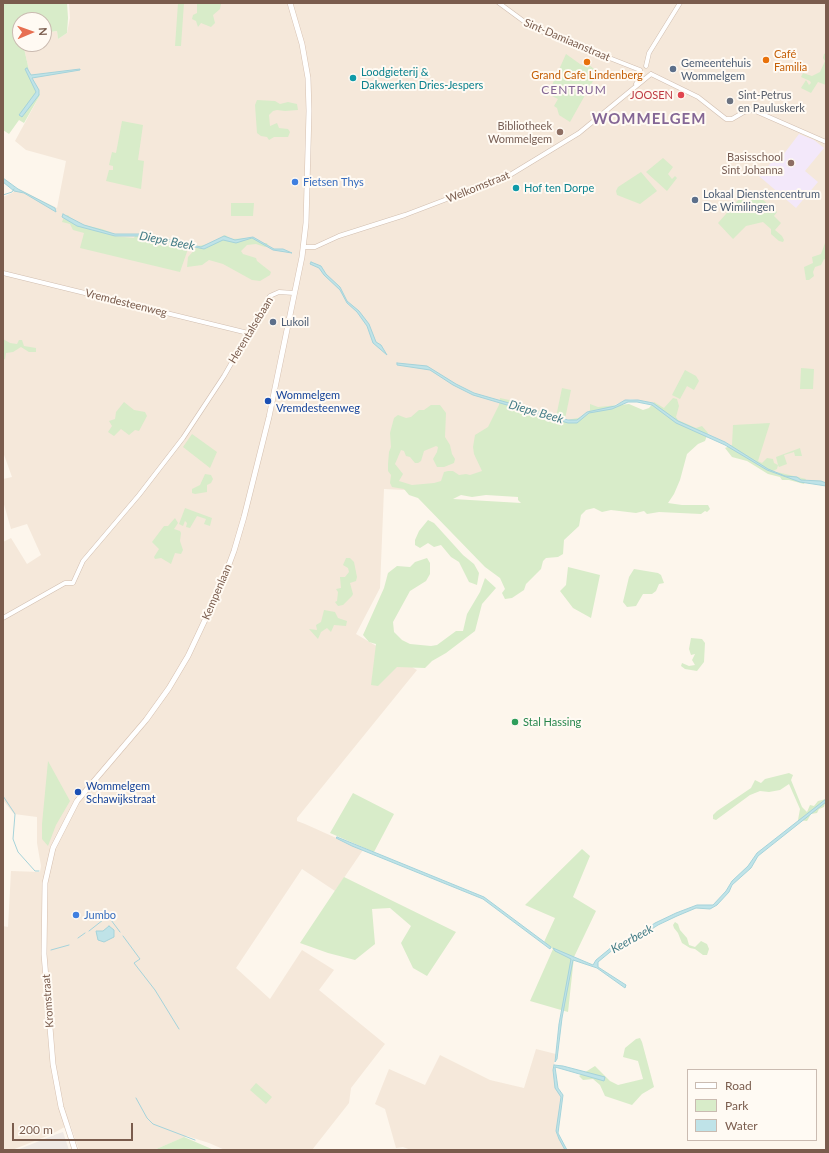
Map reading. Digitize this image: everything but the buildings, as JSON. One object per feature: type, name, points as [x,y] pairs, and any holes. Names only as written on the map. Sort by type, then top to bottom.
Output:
[{"type":"main road","points":[[290,3],[302,44],[309,94],[308,199],[304,248],[294,293]]},
{"type":"main road","name":"Kempenlaan","points":[[53,851],[77,801],[121,751],[169,688],[188,656],[221,586],[234,551],[244,517],[269,418],[294,293]]},
{"type":"main road","name":"Kromstraat","points":[[53,851],[44,894],[47,996],[56,1083],[65,1122],[75,1150]]},
{"type":"street","name":"Sint-Damiaanstraat","points":[[499,3],[533,28],[640,70]]},
{"type":"street","points":[[642,78],[640,70],[646,66],[649,53],[680,3]]},
{"type":"street","points":[[646,66],[650,68],[651,74],[692,94],[726,119],[732,119],[744,112],[756,111],[826,142]]},
{"type":"street","name":"Welkomstraat","points":[[304,248],[315,247],[339,236],[405,215],[510,175],[579,132],[634,87],[642,78],[650,77],[651,74]]},
{"type":"street","name":"Vremdesteenweg","points":[[3,273],[248,333]]},
{"type":"street","name":"Herentalsebaan","points":[[3,618],[65,583],[73,583],[83,561],[139,495],[183,438],[224,376],[270,296],[279,292],[294,293]]},
{"type":"shaded area","points":[[69,3],[826,3],[826,483],[801,480],[768,469],[725,442],[678,421],[653,403],[630,399],[573,421],[506,402],[486,494],[384,489],[380,588],[356,634],[417,670],[297,818],[297,821],[363,850],[335,891],[302,869],[236,968],[270,999],[302,950],[334,970],[319,990],[385,1044],[351,1088],[349,1103],[312,1150],[225,1150],[187,1136],[154,1150],[79,1150],[70,1124],[52,1134],[12,1150],[3,1150],[3,926],[8,927],[11,871],[40,872],[41,866],[37,843],[37,817],[14,814],[3,800],[3,542],[11,538],[27,564],[41,555],[27,524],[11,529],[3,501],[3,479],[12,477],[3,452],[3,197],[12,193],[17,188],[57,208],[66,161],[26,150],[15,141],[40,95],[31,79],[25,52],[52,52],[52,32],[57,31],[58,39],[67,33],[70,18]]},
{"type":"shaded area","name":"Basisschool Sint Johanna","points":[[799,134],[814,140],[824,148],[805,171],[818,182],[796,208],[759,176],[780,153],[783,155]]},
{"type":"shaded area","points":[[536,1049],[556,1054],[553,1070],[556,1086],[562,1096],[557,1134],[566,1150],[411,1150],[403,1147],[396,1148],[385,1109],[375,1104],[389,1069],[425,1085],[440,1055],[490,1080],[524,1088]]},
{"type":"shaded area","points":[[63,1132],[69,1150],[17,1150],[57,1134]]},
{"type":"green space","points":[[3,3],[67,3],[67,33],[58,39],[57,31],[52,32],[52,12],[12,12],[12,52],[25,52],[31,79],[40,95],[24,123],[19,120],[9,134],[3,130]]},
{"type":"green space","points":[[178,3],[184,3],[181,46],[175,46]]},
{"type":"green space","points":[[197,3],[221,4],[220,9],[213,15],[215,23],[211,27],[201,23],[198,27],[196,21],[192,19],[193,15],[197,13]]},
{"type":"green space","points":[[826,53],[826,85],[818,82],[811,93],[801,88],[806,80],[809,85],[811,83],[810,81],[801,77],[803,73],[812,76],[820,72],[825,61],[823,58],[824,54]]},
{"type":"green space","points":[[566,54],[580,64],[588,68],[589,65],[598,72],[570,122],[559,115],[557,108],[554,106],[558,99],[548,94]]},
{"type":"green space","points":[[257,100],[275,101],[280,104],[288,102],[297,104],[298,110],[277,110],[273,111],[269,115],[270,126],[277,123],[279,128],[288,129],[290,132],[288,137],[274,137],[269,140],[267,137],[261,136],[257,133],[255,105]]},
{"type":"green space","points":[[122,121],[143,125],[138,160],[144,161],[141,189],[106,181],[109,170],[113,170],[113,166],[109,165],[112,152],[116,153]]},
{"type":"green space","points":[[663,158],[673,167],[668,174],[672,179],[675,176],[677,178],[667,191],[646,172]]},
{"type":"green space","points":[[641,172],[657,191],[640,204],[617,195],[616,191],[618,187]]},
{"type":"green space","points":[[755,193],[777,212],[774,216],[781,223],[775,230],[782,236],[784,240],[783,242],[779,241],[771,234],[771,229],[763,222],[746,226],[733,239],[718,223],[740,198],[747,203]]},
{"type":"green space","points":[[231,203],[254,203],[253,216],[231,216]]},
{"type":"green space","points":[[68,215],[79,224],[102,229],[110,232],[113,236],[134,238],[135,236],[144,236],[189,246],[180,272],[80,248],[84,233],[73,230],[70,224],[62,222],[64,217]]},
{"type":"green space","points":[[225,235],[231,239],[253,238],[261,243],[267,243],[268,246],[265,247],[256,244],[247,245],[241,251],[243,254],[256,258],[257,261],[271,272],[270,275],[260,281],[252,280],[223,264],[209,260],[202,265],[187,267],[188,257],[198,246],[209,244]]},
{"type":"green space","points":[[825,243],[826,260],[824,259],[821,265],[815,267],[813,272],[814,276],[809,280],[806,280],[804,267],[813,263],[812,257],[821,254]]},
{"type":"green space","points":[[3,339],[10,343],[17,344],[19,340],[22,340],[24,346],[36,348],[36,352],[29,352],[21,347],[13,352],[6,353],[5,359],[3,360]]},
{"type":"green space","points":[[801,368],[814,369],[813,389],[800,389]]},
{"type":"green space","points":[[685,370],[696,376],[699,381],[694,390],[687,386],[680,399],[672,395]]},
{"type":"green space","points":[[562,388],[571,390],[565,419],[556,417]]},
{"type":"green space","points":[[500,398],[514,401],[524,410],[536,414],[539,410],[545,412],[550,418],[561,421],[583,417],[590,410],[590,404],[598,407],[629,404],[643,410],[649,408],[654,402],[664,408],[673,398],[677,399],[679,406],[676,417],[678,420],[696,428],[702,426],[708,433],[705,441],[698,444],[687,454],[680,480],[668,503],[682,505],[708,505],[710,509],[701,514],[659,512],[647,514],[644,511],[636,513],[611,510],[602,512],[594,508],[586,510],[581,515],[579,526],[564,540],[563,554],[558,557],[546,558],[543,561],[541,569],[526,584],[524,590],[512,598],[505,599],[502,593],[505,589],[500,578],[485,567],[418,498],[409,495],[404,489],[392,487],[390,483],[391,475],[388,471],[389,452],[391,447],[390,433],[394,418],[398,415],[406,418],[411,417],[419,410],[424,410],[431,405],[440,405],[446,413],[445,437],[450,445],[455,459],[454,463],[444,467],[437,467],[433,459],[437,452],[438,447],[436,446],[424,451],[421,461],[418,463],[415,463],[410,457],[406,456],[404,451],[401,450],[395,464],[403,474],[399,481],[412,485],[434,483],[441,481],[444,472],[448,471],[453,471],[459,475],[470,475],[482,471],[474,454],[473,447],[475,435],[488,427],[499,405]],"holes":[[[461,495],[472,497],[486,495],[518,497],[518,500],[521,503],[453,499]]]},
{"type":"green space","points":[[124,402],[134,410],[145,412],[147,416],[139,431],[135,430],[129,435],[121,429],[114,436],[108,432],[112,426],[109,421],[115,419],[116,412]]},
{"type":"green space","points":[[770,423],[758,461],[762,463],[767,458],[773,459],[774,463],[778,465],[777,469],[773,471],[806,479],[804,484],[789,480],[782,480],[780,477],[768,474],[747,461],[732,457],[725,448],[732,445],[733,425]]},
{"type":"green space","points":[[192,434],[217,452],[210,468],[183,447]]},
{"type":"green space","points":[[800,448],[802,456],[795,456],[794,452],[784,455],[787,464],[779,467],[776,457]]},
{"type":"green space","points":[[205,474],[211,475],[213,479],[211,483],[207,485],[207,492],[192,493],[192,489],[200,485]]},
{"type":"green space","points":[[185,508],[212,518],[210,526],[204,524],[206,519],[197,516],[190,528],[186,527],[187,523],[185,521],[183,526],[179,524]]},
{"type":"green space","points":[[175,518],[178,523],[174,529],[180,531],[181,533],[180,541],[183,550],[181,554],[175,553],[171,564],[161,558],[155,559],[154,557],[159,549],[152,542],[164,526],[168,526]]},
{"type":"green space","points":[[428,520],[434,523],[463,555],[474,564],[479,573],[477,585],[469,582],[459,562],[451,557],[441,545],[434,547],[428,543],[420,548],[415,545],[415,540],[419,531]]},
{"type":"green space","points":[[346,558],[350,558],[354,562],[357,577],[356,581],[350,583],[353,594],[352,596],[343,605],[338,606],[335,602],[337,601],[338,592],[336,589],[341,588],[340,577],[345,577],[349,572],[348,568],[343,565]]},
{"type":"green space","points":[[427,558],[430,563],[430,574],[426,581],[410,591],[393,622],[394,632],[402,640],[410,644],[431,646],[437,645],[456,631],[463,631],[467,614],[480,592],[485,578],[496,588],[482,604],[475,631],[446,653],[432,661],[425,668],[397,667],[378,686],[371,685],[376,644],[369,642],[363,635],[384,588],[388,573],[397,566],[410,567],[415,562]]},
{"type":"green space","points":[[568,567],[600,575],[591,618],[573,608],[560,591],[566,585]]},
{"type":"green space","points":[[634,569],[658,573],[661,575],[664,583],[659,584],[656,591],[652,594],[643,594],[636,606],[627,607],[623,602],[629,577]]},
{"type":"green space","points":[[324,610],[335,612],[338,618],[347,621],[346,626],[334,625],[331,632],[327,628],[321,632],[318,639],[309,629],[317,630],[316,625],[321,622]]},
{"type":"green space","points":[[691,638],[702,639],[705,643],[704,662],[697,671],[685,669],[681,666],[682,663],[689,666],[695,665],[692,660],[695,654],[691,655],[689,649]]},
{"type":"green space","points":[[48,761],[70,801],[56,825],[48,846],[42,839],[42,824]]},
{"type":"green space","points":[[789,773],[793,775],[791,780],[802,807],[807,812],[810,805],[814,806],[818,801],[826,799],[824,807],[819,809],[817,813],[811,814],[807,821],[798,820],[800,809],[789,784],[780,790],[769,792],[760,791],[750,795],[716,820],[713,819],[713,815],[717,811],[751,788],[755,780],[761,783],[765,779]]},
{"type":"green space","points":[[353,793],[394,814],[374,852],[330,833]]},
{"type":"green space","points":[[582,849],[590,856],[573,897],[596,911],[574,957],[568,1012],[530,1001],[553,949],[544,942],[555,918],[525,905]]},
{"type":"green space","points":[[344,877],[456,932],[427,976],[413,968],[401,943],[411,926],[390,908],[372,909],[375,944],[355,960],[328,953],[300,943]]},
{"type":"green space","points":[[675,922],[687,938],[689,945],[695,947],[701,941],[707,944],[709,949],[707,955],[703,955],[695,949],[682,943],[673,925]]},
{"type":"green space","points":[[640,1038],[654,1087],[642,1094],[632,1105],[605,1096],[600,1085],[593,1079],[583,1080],[579,1076],[595,1066],[610,1081],[618,1085],[643,1079],[638,1061],[623,1057],[625,1048],[636,1039]]},
{"type":"green space","points":[[256,1083],[272,1097],[266,1104],[250,1090]]},
{"type":"green space","points":[[184,1137],[214,1150],[154,1150]]},
{"type":"water","points":[[27,68],[31,75],[80,70],[32,78],[39,90],[39,95],[22,117],[19,115],[36,92],[25,69]]},
{"type":"water","points":[[3,178],[18,189],[55,208],[56,212],[24,193],[14,191],[3,182]]},
{"type":"water","points":[[63,214],[84,225],[115,234],[145,234],[201,247],[224,236],[235,240],[253,237],[274,249],[283,249],[292,253],[273,250],[252,238],[236,243],[223,240],[204,249],[144,236],[115,236],[77,226],[62,217]]},
{"type":"water","points":[[311,262],[321,266],[326,274],[340,287],[347,301],[359,311],[369,324],[376,342],[381,345],[387,355],[373,343],[367,326],[357,312],[347,303],[340,290],[324,275],[319,268],[310,264]]},
{"type":"water","name":"Diepe Beek","points":[[397,363],[427,366],[474,393],[568,420],[577,420],[587,412],[615,406],[625,400],[638,400],[653,403],[678,421],[725,442],[768,469],[785,476],[797,477],[801,480],[821,481],[826,483],[826,486],[800,482],[767,470],[725,445],[676,423],[652,405],[628,402],[612,409],[589,413],[577,423],[568,423],[473,395],[453,385],[430,370],[397,365]]},
{"type":"water","name":"Keerbeek","points":[[826,799],[826,802],[758,856],[751,868],[732,885],[729,892],[717,905],[710,909],[696,908],[658,925],[633,941],[615,948],[598,962],[598,967],[626,985],[625,988],[597,968],[573,960],[562,1018],[557,1059],[555,1062],[559,1024],[571,959],[555,951],[553,948],[593,965],[596,960],[613,946],[630,940],[655,923],[697,905],[713,905],[726,891],[732,881],[748,866],[757,853]]},
{"type":"water","points":[[337,837],[484,897],[551,947],[550,949],[483,899],[352,846],[336,838]]},
{"type":"water","points":[[109,926],[114,930],[114,937],[104,942],[98,940],[96,931],[103,931]]},
{"type":"water","points":[[554,1065],[605,1077],[604,1081],[555,1067],[558,1088],[563,1095],[558,1133],[567,1150],[565,1150],[556,1131],[561,1097],[555,1088],[553,1070]]},
{"type":"waterway","points":[[3,195],[12,192],[14,189]]},
{"type":"waterway","points":[[3,796],[15,814],[13,839],[18,852],[35,871],[39,871]]},
{"type":"waterway","points":[[89,931],[108,916],[120,932]]},
{"type":"waterway","points":[[78,938],[85,933]]},
{"type":"waterway","points":[[123,936],[140,959],[134,963],[155,990],[179,1029]]},
{"type":"waterway","points":[[51,950],[69,945]]},
{"type":"waterway","points":[[136,1098],[147,1118],[153,1124],[195,1140]]},
{"type":"place","name":"Café Familia","points":[[766,60]]},
{"type":"place","name":"Grand Cafe Lindenberg","points":[[587,62]]},
{"type":"place","name":"Gemeentehuis Wommelgem","points":[[673,69]]},
{"type":"place","name":"Loodgieterij & Dakwerken Dries-Jespers","points":[[353,78]]},
{"type":"place","name":"JOOSEN","points":[[681,95]]},
{"type":"place","name":"Sint-Petrus en Pauluskerk","points":[[730,101]]},
{"type":"place","name":"Bibliotheek Wommelgem","points":[[560,132]]},
{"type":"place","name":"Basisschool Sint Johanna","points":[[791,163]]},
{"type":"place","name":"Fietsen Thys","points":[[295,182]]},
{"type":"place","name":"Hof ten Dorpe","points":[[516,188]]},
{"type":"place","name":"Lokaal Dienstencentrum De Wimilingen","points":[[695,200]]},
{"type":"place","name":"Lukoil","points":[[273,322]]},
{"type":"place","name":"Wommelgem Vremdesteenweg","points":[[268,401]]},
{"type":"place","name":"Stal Hassing","points":[[515,722]]},
{"type":"place","name":"Wommelgem Schawijkstraat","points":[[78,792]]},
{"type":"place","name":"Jumbo","points":[[76,915]]},
{"type":"district","name":"CENTRUM","points":[[574,90]]},
{"type":"district","name":"WOMMELGEM","points":[[649,119]]}]
